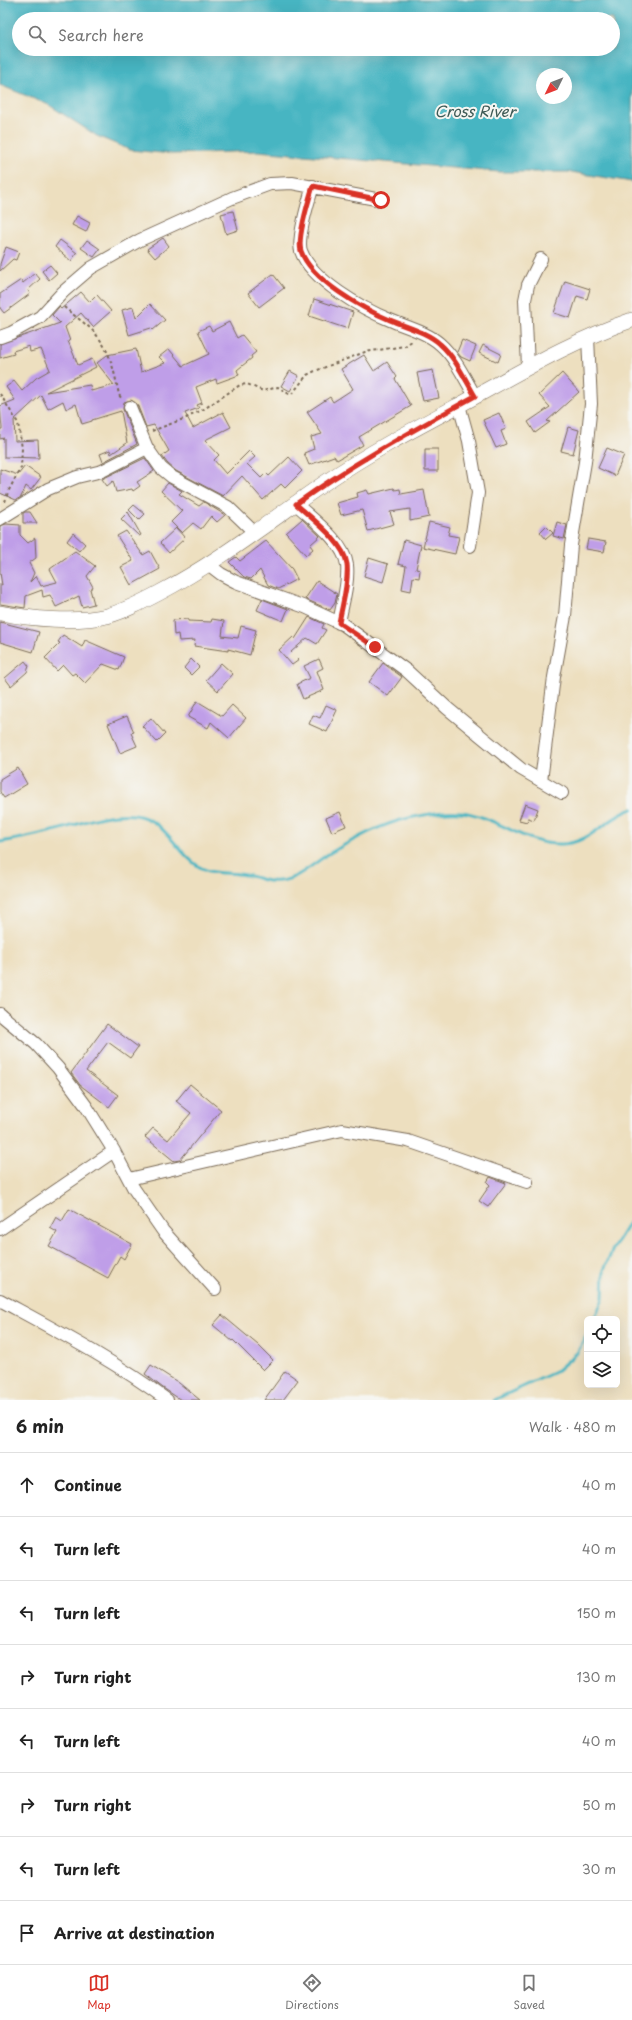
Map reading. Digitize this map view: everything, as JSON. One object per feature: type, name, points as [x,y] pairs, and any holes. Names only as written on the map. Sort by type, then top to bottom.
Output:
[{"type":"street","points":[[0,337],[31,323],[40,317],[76,279],[91,268],[140,240],[232,198],[270,184],[292,183],[313,186],[381,200]]},
{"type":"street","points":[[313,186],[303,227],[301,250],[306,260],[316,273],[337,292],[376,314],[418,332],[439,343],[448,352],[475,396]]},
{"type":"street","points":[[528,366],[526,300],[528,285],[542,259]]},
{"type":"street","points":[[0,613],[62,619],[89,618],[107,616],[136,605],[208,564],[327,482],[372,454],[528,366],[588,337],[632,320]]},
{"type":"street","points":[[541,781],[554,677],[565,616],[571,544],[588,433],[591,404],[588,337]]},
{"type":"street","points":[[459,405],[470,447],[478,493],[470,546]]},
{"type":"street","points":[[130,407],[147,448],[165,473],[228,507],[254,532]]},
{"type":"street","points":[[1,518],[48,489],[77,478],[102,471],[147,448]]},
{"type":"street","points":[[296,504],[337,542],[343,552],[347,564],[346,582],[339,623]]},
{"type":"street","points":[[208,564],[221,574],[236,582],[305,607],[339,623],[408,671],[521,769],[562,793]]},
{"type":"street","points":[[0,1014],[36,1044],[58,1068],[86,1106],[114,1151],[129,1179],[163,1231],[215,1289]]},
{"type":"street","points":[[129,1179],[342,1130],[408,1141],[527,1182]]},
{"type":"street","points":[[0,1228],[114,1151]]},
{"type":"street","points":[[0,1300],[85,1346],[148,1386],[167,1400]]},
{"type":"path","points":[[56,299],[90,328],[100,339],[113,365],[119,395],[130,407]]},
{"type":"path","points":[[141,435],[186,418],[204,409],[240,385],[247,384],[263,391],[278,387],[289,394],[292,394],[307,375],[315,371],[365,352],[405,346],[410,343],[418,332]]},
{"type":"path","points":[[0,394],[18,424],[22,448],[21,467],[8,492],[1,518]]},
{"type":"water","name":"Cross River","points":[[0,0],[632,0],[632,182],[571,172],[499,172],[258,151],[173,154],[130,150],[97,136],[49,105],[0,85]]},
{"type":"building","points":[[233,211],[238,230],[226,234],[221,214]]},
{"type":"building","points":[[77,216],[90,223],[86,232],[72,225]]},
{"type":"building","points":[[163,238],[169,246],[155,258],[147,249]]},
{"type":"building","points":[[60,240],[77,253],[71,261],[55,247]]},
{"type":"building","points":[[87,240],[100,249],[94,257],[81,248]]},
{"type":"building","points":[[6,247],[19,252],[16,260],[13,259],[0,271],[0,264]]},
{"type":"building","points":[[50,265],[57,273],[49,280],[42,271]]},
{"type":"building","points":[[35,273],[40,279],[28,290],[30,294],[4,313],[0,308],[0,294],[21,280],[23,283]]},
{"type":"building","points":[[273,274],[284,288],[259,307],[248,293]]},
{"type":"building","points":[[565,281],[590,289],[587,299],[577,296],[570,318],[554,313]]},
{"type":"building","points":[[81,292],[90,302],[97,295],[111,311],[93,327],[81,313],[65,327],[70,341],[68,341],[78,365],[92,359],[96,367],[46,392],[90,385],[91,391],[114,385],[97,363],[107,355],[136,349],[141,372],[165,363],[159,357],[169,349],[183,366],[209,354],[198,331],[209,326],[212,331],[229,322],[237,338],[242,335],[256,352],[251,356],[252,358],[237,370],[239,375],[217,383],[216,379],[196,387],[202,403],[197,405],[199,408],[185,413],[193,428],[223,412],[231,427],[205,440],[219,455],[214,460],[226,474],[249,451],[255,457],[247,464],[261,478],[266,473],[269,476],[289,457],[302,471],[285,488],[281,484],[263,500],[242,476],[223,496],[176,471],[167,463],[162,456],[169,451],[154,425],[146,427],[137,404],[131,400],[124,402],[123,409],[137,444],[103,462],[100,454],[110,450],[111,454],[127,443],[121,411],[82,424],[76,404],[66,409],[63,401],[48,409],[41,395],[14,420],[15,441],[38,440],[39,458],[4,457],[4,438],[0,439],[0,429],[2,429],[0,406],[15,400],[6,387],[14,381],[22,391],[36,378],[50,370],[41,349],[30,352],[29,346],[13,351],[14,354],[0,358],[0,344],[60,323],[52,315],[59,307],[61,309]]},
{"type":"building","points":[[314,299],[353,312],[348,329],[309,316]]},
{"type":"building","points":[[150,304],[165,320],[153,330],[151,328],[129,335],[122,310],[133,307],[136,318]]},
{"type":"building","points":[[462,340],[476,346],[470,361],[461,357],[457,352]]},
{"type":"building","points":[[483,345],[501,354],[498,362],[479,353]]},
{"type":"building","points":[[364,355],[374,371],[387,362],[397,377],[395,379],[411,406],[359,437],[363,445],[337,460],[334,456],[309,465],[304,453],[314,449],[311,437],[322,434],[307,412],[330,397],[333,402],[353,389],[341,369]]},
{"type":"building","points":[[433,370],[439,398],[423,401],[417,373]]},
{"type":"building","points":[[290,371],[299,376],[290,391],[281,386]]},
{"type":"building","points":[[562,373],[579,392],[547,421],[550,422],[535,433],[528,422],[550,407],[539,395]]},
{"type":"building","points":[[499,413],[506,429],[501,431],[506,444],[496,448],[483,420]]},
{"type":"building","points":[[568,427],[579,430],[573,454],[561,451]]},
{"type":"building","points":[[607,448],[624,455],[615,476],[598,468]]},
{"type":"building","points":[[425,449],[438,449],[438,471],[425,471]]},
{"type":"building","points":[[145,458],[154,471],[137,482],[140,486],[133,491],[132,489],[116,492],[113,481],[107,486],[102,479]]},
{"type":"building","points":[[25,466],[41,477],[31,490],[26,486],[21,497],[16,500],[0,493],[0,469],[18,475]]},
{"type":"building","points":[[168,483],[182,491],[179,494],[199,506],[204,502],[225,515],[217,522],[211,516],[201,529],[193,523],[182,533],[171,522],[182,511],[161,491]]},
{"type":"building","points":[[394,488],[395,490],[400,489],[401,494],[424,490],[429,517],[410,521],[410,509],[390,512],[394,524],[368,531],[362,510],[341,515],[337,503],[358,497],[357,493],[367,490],[369,494]]},
{"type":"building","points":[[134,505],[145,514],[139,520],[129,510]]},
{"type":"building","points":[[30,512],[37,523],[23,523],[23,513]]},
{"type":"building","points":[[128,512],[141,535],[139,536],[121,519]]},
{"type":"building","points":[[302,519],[320,536],[310,545],[313,549],[306,555],[286,533]]},
{"type":"building","points":[[429,522],[450,527],[448,535],[459,537],[455,554],[423,547]]},
{"type":"building","points":[[557,522],[567,525],[564,539],[553,536]]},
{"type":"building","points":[[6,524],[20,525],[20,535],[28,543],[35,538],[36,558],[29,563],[34,573],[30,582],[36,576],[41,586],[57,582],[50,569],[75,551],[95,566],[87,576],[93,587],[90,589],[94,604],[82,607],[79,596],[56,607],[50,595],[43,597],[42,590],[26,596],[25,608],[0,604],[0,584],[2,585],[0,573],[0,526]]},
{"type":"building","points":[[546,526],[553,533],[546,539],[540,532]]},
{"type":"building","points":[[176,528],[185,538],[169,553],[160,543]]},
{"type":"building","points":[[126,531],[143,555],[150,551],[160,569],[131,585],[121,567],[133,561],[117,536]]},
{"type":"building","points":[[73,533],[85,544],[79,551],[67,541]]},
{"type":"building","points":[[588,539],[606,542],[604,552],[586,549]]},
{"type":"building","points":[[404,540],[421,545],[416,569],[420,570],[419,578],[413,577],[411,591],[402,589],[406,566],[398,564]]},
{"type":"building","points":[[266,541],[292,569],[297,579],[278,589],[268,585],[260,570],[251,579],[244,577],[229,562],[236,557],[240,561]]},
{"type":"building","points":[[369,558],[388,564],[383,582],[364,576]]},
{"type":"building","points":[[317,581],[337,594],[335,603],[330,610],[305,599]]},
{"type":"building","points":[[262,599],[288,609],[283,621],[257,610]]},
{"type":"building","points":[[309,617],[324,624],[322,628],[326,630],[317,644],[307,638],[291,652],[299,660],[292,665],[279,650],[293,637],[295,639]]},
{"type":"building","points":[[188,619],[188,621],[211,622],[212,619],[224,621],[222,636],[238,638],[241,626],[256,630],[250,655],[228,649],[228,651],[194,646],[195,640],[179,641],[178,634],[174,635],[173,620]]},
{"type":"building","points":[[0,622],[39,632],[33,652],[0,642]]},
{"type":"building","points":[[63,635],[82,647],[85,640],[124,657],[119,670],[103,664],[85,683],[75,673],[72,675],[63,665],[57,671],[45,658],[60,643],[58,642]]},
{"type":"building","points":[[191,659],[199,667],[191,675],[184,668]]},
{"type":"building","points":[[319,659],[323,668],[317,671],[324,690],[303,699],[297,684],[310,678],[304,666]]},
{"type":"building","points":[[25,661],[29,666],[27,672],[11,686],[5,678]]},
{"type":"building","points":[[221,663],[233,674],[218,691],[206,680]]},
{"type":"building","points":[[383,663],[402,677],[388,696],[369,682]]},
{"type":"building","points":[[197,701],[222,716],[232,705],[246,718],[229,738],[211,722],[208,728],[188,717]]},
{"type":"building","points":[[326,705],[337,710],[327,732],[309,724],[313,715],[320,718]]},
{"type":"building","points":[[127,716],[134,732],[131,733],[137,746],[120,753],[108,724]]},
{"type":"building","points":[[151,718],[165,734],[157,742],[142,726]]},
{"type":"building","points":[[18,768],[27,784],[4,798],[0,792],[0,779]]},
{"type":"building","points":[[525,804],[538,809],[534,820],[528,818],[527,822],[519,820]]},
{"type":"building","points":[[340,812],[346,826],[332,832],[326,818]]},
{"type":"building","points":[[107,1024],[138,1047],[130,1058],[108,1042],[86,1071],[118,1095],[109,1107],[80,1085],[71,1073]]},
{"type":"building","points":[[190,1084],[221,1110],[180,1160],[174,1161],[145,1137],[153,1128],[168,1140],[191,1113],[176,1101]]},
{"type":"building","points":[[490,1177],[506,1183],[488,1207],[479,1201],[490,1185],[487,1182]]},
{"type":"building","points":[[69,1209],[132,1244],[124,1259],[120,1256],[108,1278],[49,1246],[57,1232],[50,1228],[56,1217],[62,1221]]},
{"type":"building","points":[[222,1315],[258,1345],[273,1360],[263,1370],[233,1340],[232,1341],[213,1325]]},
{"type":"building","points":[[151,1365],[179,1383],[200,1400],[181,1400],[163,1388],[145,1374]]},
{"type":"building","points":[[285,1371],[298,1380],[283,1400],[264,1400]]},
{"type":"waterway","points":[[0,842],[46,833],[107,816],[126,814],[135,815],[146,818],[155,823],[170,837],[190,860],[203,869],[215,872],[239,874],[269,881],[278,881],[287,880],[302,873],[330,853],[368,832],[388,824],[428,814],[441,812],[461,812],[487,819],[523,836],[549,843],[562,844],[572,843],[590,835],[614,818],[632,809]]},
{"type":"waterway","points":[[595,1316],[603,1299],[604,1270],[613,1249],[632,1218]]},
{"type":"waterway","points":[[494,1400],[555,1372],[577,1353],[584,1340]]},
{"type":"route","points":[[375,647],[339,623],[346,582],[347,564],[343,552],[337,542],[296,504],[327,482],[372,454],[475,396],[448,352],[439,343],[428,336],[376,314],[337,292],[316,273],[306,260],[301,250],[303,227],[313,186],[381,200]]}]
